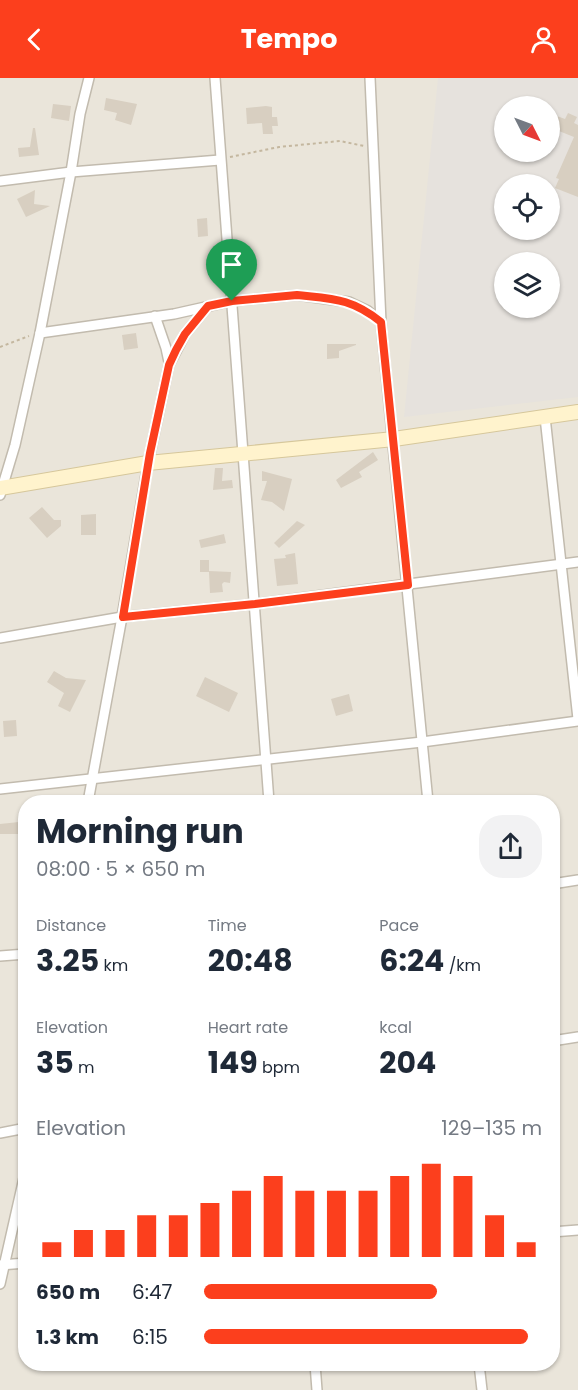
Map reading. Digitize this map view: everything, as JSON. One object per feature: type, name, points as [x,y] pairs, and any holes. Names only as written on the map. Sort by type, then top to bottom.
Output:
[{"type":"street","points":[[89,78],[80,114],[40,333],[15,445],[1,491],[148,463],[394,440],[578,412]]},
{"type":"street","points":[[215,78],[268,795]]},
{"type":"street","points":[[370,78],[381,322],[427,795]]},
{"type":"street","points":[[0,181],[71,172],[220,160]]},
{"type":"street","points":[[40,333],[155,316],[232,301],[297,295],[340,300],[361,308],[381,322]]},
{"type":"street","points":[[89,795],[123,617],[148,463],[169,365],[185,334],[208,306]]},
{"type":"street","points":[[155,316],[169,365]]},
{"type":"street","points":[[0,789],[422,742],[578,720],[545,417]]},
{"type":"street","points":[[0,638],[123,617],[255,604],[578,562]]},
{"type":"street","points":[[560,883],[578,880]]},
{"type":"street","points":[[0,956],[18,955]]},
{"type":"street","points":[[560,1040],[578,1037]]},
{"type":"street","points":[[0,1133],[18,1130]]},
{"type":"street","points":[[0,1284],[2,1265],[18,1201]]},
{"type":"street","points":[[560,1231],[578,1230]]},
{"type":"street","points":[[2,1265],[18,1264]]},
{"type":"street","points":[[316,1371],[317,1390]]},
{"type":"street","points":[[480,1371],[482,1390]]},
{"type":"path","points":[[220,160],[279,147],[340,141],[372,148]]},
{"type":"path","points":[[0,347],[40,333]]},
{"type":"shaded area","points":[[0,78],[578,78],[578,1390],[0,1390]]},
{"type":"shaded area","points":[[438,78],[578,78],[578,397],[404,417]]},
{"type":"building","points":[[106,98],[137,104],[131,125],[115,120],[117,113],[104,110]]},
{"type":"building","points":[[53,104],[71,106],[69,121],[51,118]]},
{"type":"building","points":[[272,107],[272,117],[277,117],[278,126],[272,126],[273,134],[263,134],[262,123],[247,124],[246,108]]},
{"type":"building","points":[[568,113],[577,117],[574,123],[578,125],[578,197],[560,190],[560,174],[558,174],[574,137],[560,131],[560,117],[565,119]]},
{"type":"building","points":[[33,128],[35,128],[39,155],[19,157],[18,148],[30,147]]},
{"type":"building","points":[[35,190],[34,204],[50,206],[26,217],[17,199]]},
{"type":"building","points":[[207,218],[208,236],[198,237],[197,219]]},
{"type":"building","points":[[136,333],[138,348],[124,350],[122,335]]},
{"type":"building","points":[[327,344],[356,345],[339,351],[339,358],[327,359]]},
{"type":"building","points":[[373,452],[378,460],[359,472],[362,477],[341,488],[336,480]]},
{"type":"building","points":[[215,468],[223,468],[222,481],[232,480],[233,488],[213,490]]},
{"type":"building","points":[[262,471],[292,479],[284,511],[272,502],[261,500],[267,481],[262,481]]},
{"type":"building","points":[[42,507],[54,520],[61,520],[61,526],[47,538],[29,518]]},
{"type":"building","points":[[96,514],[96,535],[81,535],[81,515]]},
{"type":"building","points":[[297,521],[305,525],[279,548],[274,543]]},
{"type":"building","points":[[224,534],[226,543],[201,548],[199,540]]},
{"type":"building","points":[[295,553],[298,584],[277,586],[274,559],[286,558],[285,555]]},
{"type":"building","points":[[200,560],[209,560],[209,571],[231,572],[230,583],[222,584],[223,592],[210,593],[209,572],[200,572]]},
{"type":"building","points":[[54,671],[66,678],[86,680],[70,712],[58,706],[64,693],[47,682]]},
{"type":"building","points":[[205,677],[238,693],[229,712],[196,696]]},
{"type":"building","points":[[349,694],[353,711],[336,716],[331,699]]},
{"type":"building","points":[[16,720],[17,736],[4,737],[3,721]]},
{"type":"building","points":[[18,822],[18,834],[0,834],[0,824]]},
{"type":"route","points":[[297,295],[340,300],[368,311],[381,322],[408,585],[255,604],[123,617],[148,463],[169,365],[185,334],[208,306],[232,301],[297,295]]}]
